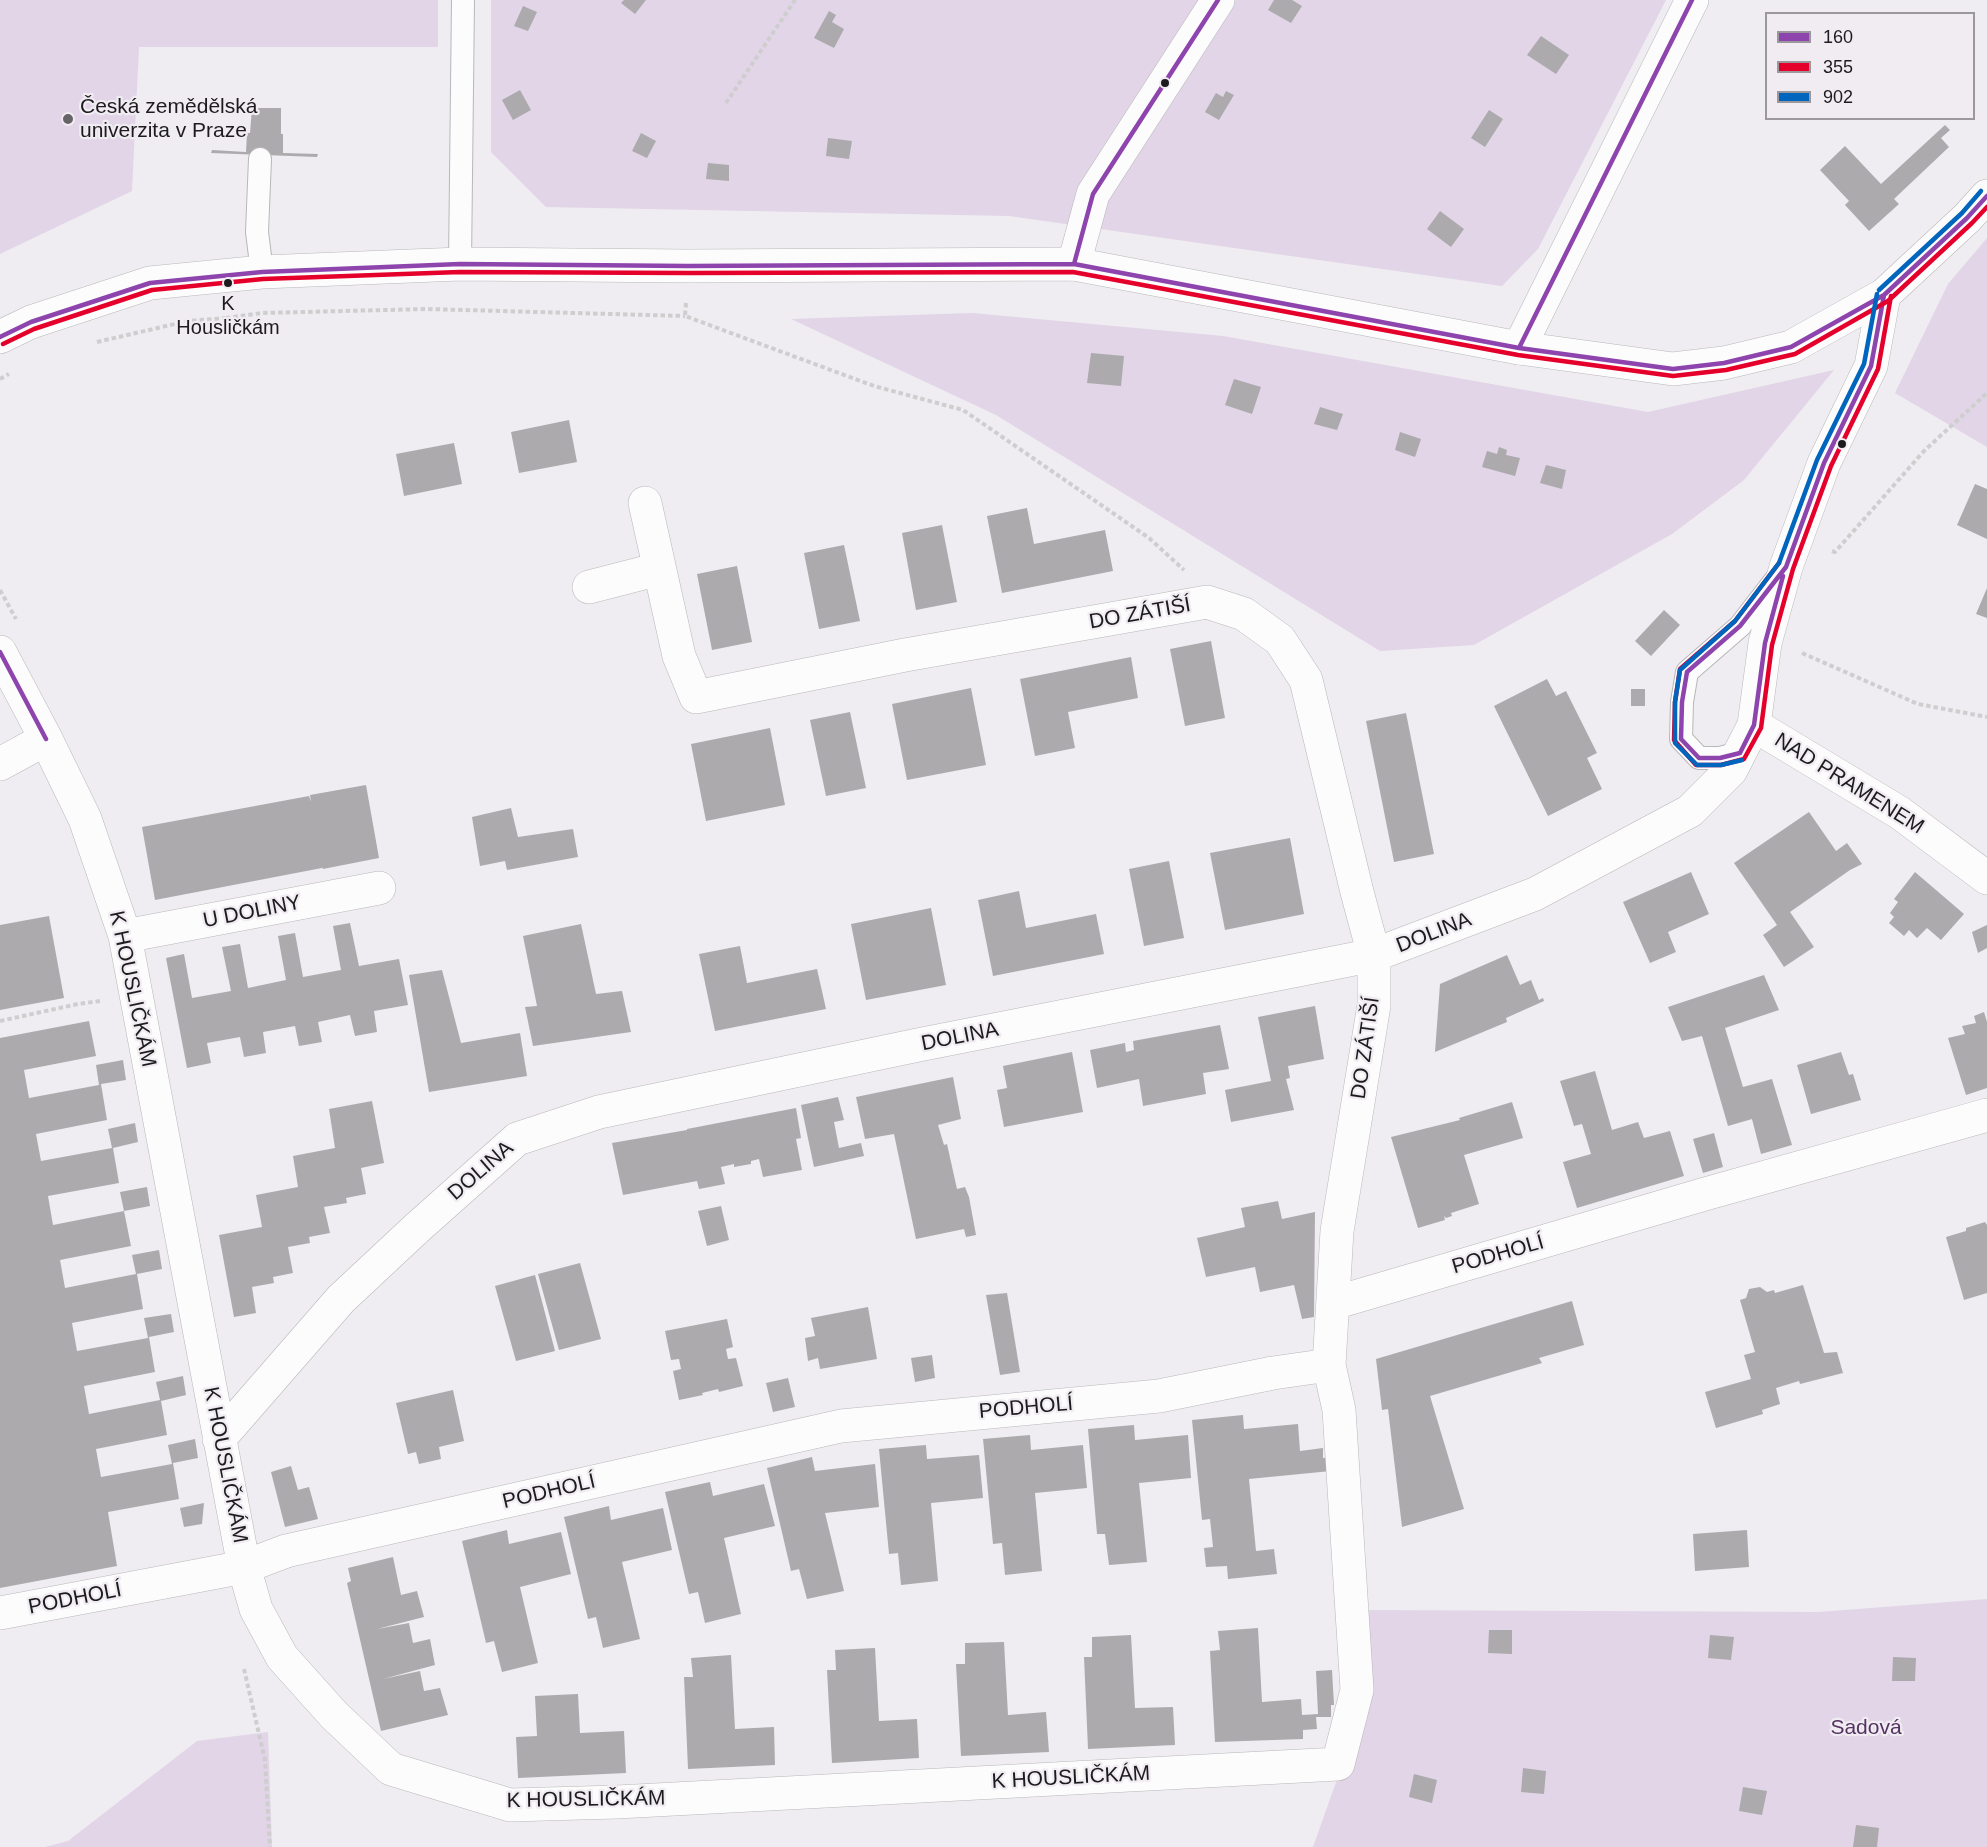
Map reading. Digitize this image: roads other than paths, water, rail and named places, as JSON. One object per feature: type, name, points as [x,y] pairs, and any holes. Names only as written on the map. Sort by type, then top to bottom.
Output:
[{"type":"street","points":[[1074,264],[1093,194],[1218,0]]},
{"type":"street","points":[[1519,348],[1692,0]]},
{"type":"street","points":[[0,337],[31,322],[150,283],[262,272],[460,264],[688,266],[1074,264],[1519,348],[1673,369],[1724,363],[1791,347],[1884,295],[1967,218],[1987,196]]},
{"type":"street","name":"NAD PRAMENEM","points":[[1884,295],[1871,366],[1824,463],[1786,567],[1767,638],[1747,739],[1900,813],[1987,878]]},
{"type":"street","name":"DO ZÁTIŠÍ","points":[[645,503],[679,656],[696,697],[905,655],[1207,602],[1244,614],[1280,640],[1306,680],[1374,955],[1374,1005],[1337,1231],[1334,1303]]},
{"type":"street","points":[[589,587],[660,569]]},
{"type":"street","name":"K HOUSLIČKÁM","points":[[0,652],[84,819],[125,936],[219,1439],[244,1567],[256,1609],[282,1657],[334,1715],[391,1769],[510,1805],[617,1802],[1338,1764],[1357,1690],[1339,1410],[1329,1365]]},
{"type":"street","name":"DOLINA","points":[[219,1439],[341,1299],[518,1139],[599,1112],[929,1043],[1374,955],[1535,894],[1690,812],[1731,770],[1747,739]]},
{"type":"street","points":[[0,764],[46,740]]},
{"type":"street","name":"U DOLINY","points":[[125,936],[380,888]]},
{"type":"street","name":"PODHOLÍ","points":[[1334,1303],[1706,1194],[1987,1115]]},
{"type":"street","points":[[1329,1365],[1334,1303]]},
{"type":"street","name":"PODHOLÍ","points":[[0,1613],[244,1567],[286,1551],[841,1426],[1159,1396],[1273,1373],[1329,1365]]},
{"type":"lane","points":[[460,264],[463,0]]},
{"type":"lane","points":[[260,159],[257,232],[262,272]]},
{"type":"lane","points":[[1747,739],[1720,758],[1699,758],[1681,739],[1682,702],[1687,672],[1740,626],[1786,567]]},
{"type":"place","name":"Česká zemědělská univerzita v Praze","points":[[68,119]]},
{"type":"place","name":"K Housličkám","points":[[228,283]]},
{"type":"park label","name":"Sadová","points":[[1866,1728]]}]
